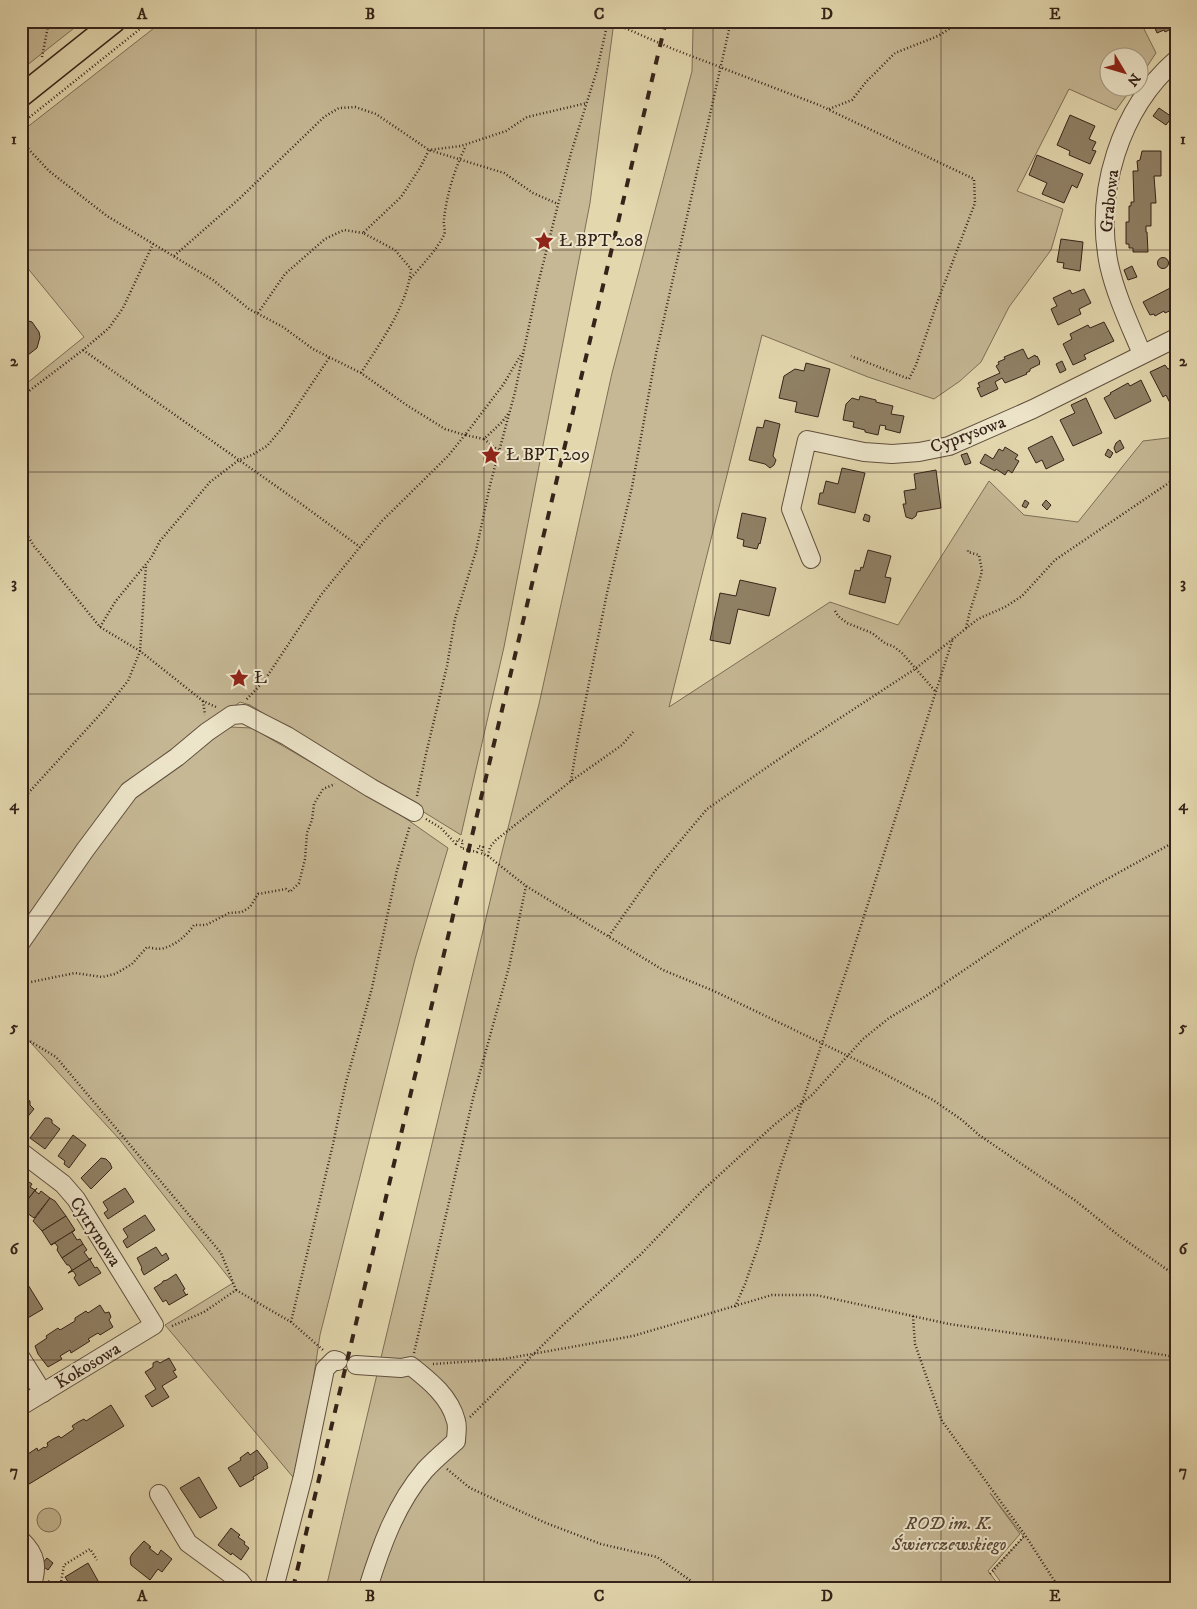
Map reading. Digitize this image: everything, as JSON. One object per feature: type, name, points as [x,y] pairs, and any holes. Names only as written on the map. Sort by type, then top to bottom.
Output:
[{"type":"main road","points":[[21,96],[115,21]]},
{"type":"street","name":"Grabowa","points":[[1142,354],[1120,301],[1110,266],[1106,247],[1104,220],[1107,193],[1118,146],[1127,126],[1148,90],[1176,60]]},
{"type":"street","name":"Cyprysowa","points":[[811,559],[791,509],[807,440],[864,452],[892,454],[918,452],[949,446],[1006,422],[1176,338]]},
{"type":"street","points":[[21,942],[129,791],[232,715],[244,714],[287,736],[414,812]]},
{"type":"street","name":"Cytrynowa","points":[[21,1152],[63,1184],[76,1199],[152,1326]]},
{"type":"street","name":"Kokosowa","points":[[21,1406],[152,1326]]},
{"type":"street","points":[[21,1358],[43,1393]]},
{"type":"street","points":[[274,1588],[302,1476],[325,1369],[336,1360]]},
{"type":"street","points":[[356,1365],[401,1368],[411,1366],[426,1377],[445,1397],[457,1422],[456,1441],[425,1470],[399,1507],[379,1552],[368,1588]]},
{"type":"street","points":[[159,1494],[188,1542],[240,1581],[245,1588]]},
{"type":"street","points":[[21,1540],[31,1550],[35,1562],[36,1574],[30,1588]]},
{"type":"path","points":[[40,65],[49,21]]},
{"type":"path","points":[[21,124],[150,21]]},
{"type":"path","points":[[291,1322],[346,1082],[372,988],[397,870],[414,812],[448,666],[455,619],[476,551],[490,485],[500,452],[571,153],[597,70],[609,21],[828,110],[974,179],[975,202],[937,303],[916,366],[909,379],[851,356]]},
{"type":"path","points":[[571,781],[607,593],[632,487],[656,354],[731,21]]},
{"type":"path","points":[[828,110],[852,100],[866,82],[895,53],[938,36],[962,21]]},
{"type":"path","points":[[429,150],[466,145],[506,130],[527,117],[587,103]]},
{"type":"path","points":[[174,256],[239,199],[324,117],[339,108],[355,107],[376,114],[429,150],[504,174],[533,193],[558,204]]},
{"type":"path","points":[[21,142],[42,165],[107,216],[213,280],[249,308],[283,327],[313,349],[361,373],[408,406],[446,429],[484,439],[500,452]]},
{"type":"path","points":[[410,279],[445,234],[444,221],[459,159],[466,145]]},
{"type":"path","points":[[363,234],[401,197],[429,150]]},
{"type":"path","points":[[258,313],[285,274],[325,239],[344,230],[363,234],[395,250],[412,269],[410,283],[388,330],[361,373]]},
{"type":"path","points":[[21,397],[83,350],[108,328],[123,308],[153,244]]},
{"type":"path","points":[[21,525],[34,546],[100,627],[140,651],[203,701],[232,715],[264,681],[321,595],[382,520],[448,456],[465,435],[503,385],[524,349]]},
{"type":"path","points":[[83,350],[360,547]]},
{"type":"path","points":[[100,627],[115,602],[146,564],[160,541],[210,482],[239,460],[267,446],[329,358]]},
{"type":"path","points":[[484,439],[502,422],[509,412]]},
{"type":"path","points":[[609,936],[655,871],[707,809],[805,741],[915,669],[978,619],[1005,607],[1022,596],[1055,560],[1176,478]]},
{"type":"path","points":[[966,628],[982,571],[979,555],[968,552],[968,548]]},
{"type":"path","points":[[21,801],[106,708],[128,681],[140,651],[146,564]]},
{"type":"path","points":[[835,611],[847,623],[872,633],[902,653],[936,692]]},
{"type":"path","points":[[734,1306],[745,1284],[760,1241],[780,1168],[849,963],[953,638]]},
{"type":"path","points":[[488,856],[490,847],[496,840],[571,781],[622,745],[633,732]]},
{"type":"path","points":[[21,984],[75,973],[102,977],[115,974],[132,964],[147,948],[163,949],[190,932],[194,925],[206,926],[229,913],[242,912],[250,908],[258,894],[278,892],[286,889],[290,892],[299,883],[306,859],[307,833],[312,820],[314,804],[323,790],[338,783]]},
{"type":"path","points":[[442,828],[456,844],[458,838],[463,841],[461,848],[477,852],[479,846],[483,847],[482,854],[488,856],[526,886],[663,970],[714,991],[879,1071],[940,1105],[962,1120],[979,1135],[1076,1201],[1118,1235],[1176,1276]]},
{"type":"path","points":[[456,1430],[534,1353],[640,1256],[703,1190],[774,1125],[812,1094],[863,1040],[889,1018],[926,996],[1017,934],[1087,890],[1176,841]]},
{"type":"path","points":[[526,886],[509,967],[474,1094],[411,1366],[504,1359],[633,1336],[772,1295],[816,1296],[959,1325],[1176,1356]]},
{"type":"path","points":[[21,1032],[28,1040],[56,1057],[221,1253],[236,1290],[291,1322],[336,1360]]},
{"type":"path","points":[[152,1326],[167,1328],[187,1320],[204,1312],[236,1290]]},
{"type":"path","points":[[913,1316],[915,1344],[942,1421],[1025,1535],[1059,1588]]},
{"type":"path","points":[[436,1460],[470,1488],[546,1523],[601,1544],[657,1557],[701,1588]]},
{"type":"path","points":[[990,1574],[1025,1535]]},
{"type":"path","points":[[60,1588],[64,1565],[90,1549],[97,1560]]},
{"type":"green space","points":[[21,21],[83,21],[21,70]]},
{"type":"green space","points":[[163,21],[633,21],[633,24],[623,27],[604,22],[613,29],[590,203],[504,647],[461,835],[250,705],[240,702],[129,785],[21,931],[21,388],[84,337],[21,260],[21,132]]},
{"type":"green space","name":"ROD im. K. Świerczewskiego","points":[[695,21],[1140,21],[1156,53],[1150,62],[1150,48],[1100,48],[1100,98],[1125,98],[1116,110],[1069,89],[1017,191],[1063,209],[1051,250],[1009,307],[981,362],[960,381],[934,399],[868,377],[762,335],[669,707],[830,602],[898,625],[989,481],[1024,515],[1078,522],[1143,441],[1176,437],[1176,1588],[1005,1588],[992,1570],[1024,1537],[990,1493],[1020,1534],[988,1571],[1001,1588],[326,1588],[539,704],[612,373],[692,71],[693,28]]},
{"type":"green space","points":[[230,727],[252,728],[395,811],[448,848],[415,959],[320,1335],[298,1483],[165,1325],[233,1283],[120,1140],[21,1032],[21,952],[41,922],[135,795]]},
{"type":"green space","points":[[44,1508],[54,1508],[61,1515],[61,1525],[54,1532],[44,1532],[37,1525],[37,1515]]},
{"type":"building","points":[[1152,21],[1176,21],[1176,30],[1174,31],[1173,28],[1157,33]]},
{"type":"building","points":[[1159,108],[1172,117],[1166,125],[1153,116]]},
{"type":"building","points":[[1070,115],[1095,126],[1089,139],[1096,142],[1092,150],[1096,151],[1090,164],[1069,155],[1070,151],[1057,145]]},
{"type":"building","points":[[1142,151],[1161,151],[1161,176],[1154,176],[1156,203],[1151,203],[1151,226],[1146,226],[1148,252],[1133,252],[1133,248],[1129,248],[1129,244],[1126,244],[1126,222],[1129,222],[1129,206],[1131,206],[1131,202],[1134,202],[1133,171],[1138,171],[1137,161],[1140,160]]},
{"type":"building","points":[[1037,155],[1083,174],[1077,188],[1072,185],[1064,203],[1042,194],[1047,183],[1029,175]]},
{"type":"building","points":[[1061,239],[1083,242],[1080,271],[1063,268],[1064,263],[1057,262]]},
{"type":"building","points":[[1161,258],[1165,258],[1168,263],[1167,267],[1161,268],[1158,265],[1158,261]]},
{"type":"building","points":[[1132,266],[1137,277],[1128,280],[1124,270]]},
{"type":"building","points":[[1176,285],[1176,308],[1155,316],[1154,314],[1150,315],[1143,302]]},
{"type":"building","points":[[1084,289],[1091,303],[1079,309],[1081,314],[1058,325],[1051,309],[1057,306],[1053,298],[1070,290],[1072,294]]},
{"type":"building","points":[[22,319],[32,322],[40,337],[37,348],[28,355],[22,356]]},
{"type":"building","points":[[1104,322],[1114,341],[1084,355],[1086,359],[1073,365],[1063,344],[1072,339],[1070,334],[1088,325],[1090,328]]},
{"type":"building","points":[[1023,349],[1028,359],[1035,355],[1040,364],[1030,369],[1027,374],[1005,383],[1002,378],[995,382],[998,389],[981,397],[977,388],[980,387],[978,383],[1000,373],[996,366],[999,364],[998,362],[1005,359],[1004,357]]},
{"type":"building","points":[[1062,361],[1066,370],[1060,373],[1056,364]]},
{"type":"building","points":[[806,363],[830,369],[818,417],[795,412],[797,402],[779,398],[784,376],[795,369],[804,371]]},
{"type":"building","points":[[1165,365],[1168,369],[1176,366],[1176,405],[1172,407],[1166,395],[1163,397],[1150,372]]},
{"type":"building","points":[[1141,380],[1151,401],[1115,419],[1104,398],[1128,383],[1130,386]]},
{"type":"building","points":[[860,396],[893,406],[891,414],[904,416],[900,433],[885,429],[886,426],[880,425],[878,435],[853,427],[854,422],[843,420],[846,404],[852,398],[859,400]]},
{"type":"building","points":[[1086,398],[1102,433],[1073,446],[1060,420],[1075,413],[1071,405]]},
{"type":"building","points":[[765,420],[780,424],[773,456],[776,460],[770,468],[765,464],[749,460],[757,427],[763,428]]},
{"type":"building","points":[[1052,436],[1064,460],[1046,469],[1042,460],[1036,463],[1028,448]]},
{"type":"building","points":[[1120,440],[1124,448],[1116,453],[1114,448]]},
{"type":"building","points":[[1005,447],[1018,455],[1015,459],[1019,461],[1012,473],[1008,470],[1005,475],[996,469],[995,471],[980,463],[985,454],[993,459],[999,449],[1003,451]]},
{"type":"building","points":[[1108,449],[1113,453],[1110,458],[1105,455]]},
{"type":"building","points":[[967,453],[971,463],[965,465],[961,455]]},
{"type":"building","points":[[842,468],[865,473],[855,513],[818,504],[820,493],[823,493],[826,481],[838,484]]},
{"type":"building","points":[[936,470],[941,508],[917,512],[916,516],[912,519],[906,517],[903,504],[906,504],[904,491],[916,489],[914,474]]},
{"type":"building","points":[[1025,500],[1029,503],[1026,508],[1022,506]]},
{"type":"building","points":[[1046,500],[1051,505],[1047,510],[1042,505]]},
{"type":"building","points":[[742,513],[766,518],[757,549],[743,546],[744,540],[737,538]]},
{"type":"building","points":[[865,514],[870,516],[869,522],[863,520]]},
{"type":"building","points":[[868,550],[891,556],[885,577],[891,578],[885,603],[849,594],[855,570],[860,571],[861,567],[863,568]]},
{"type":"building","points":[[740,580],[776,588],[769,616],[738,609],[730,644],[710,640],[720,593],[736,596]]},
{"type":"building","points":[[21,1099],[30,1101],[30,1105],[34,1109],[21,1125]]},
{"type":"building","points":[[45,1118],[52,1120],[52,1123],[60,1129],[45,1149],[30,1138]]},
{"type":"building","points":[[73,1135],[86,1145],[69,1168],[64,1164],[65,1161],[58,1156]]},
{"type":"building","points":[[101,1158],[106,1159],[112,1168],[91,1189],[81,1178]]},
{"type":"building","points":[[23,1178],[32,1184],[30,1187],[35,1190],[23,1206],[21,1205],[21,1181]]},
{"type":"building","points":[[37,1188],[35,1191],[39,1194],[41,1191],[50,1198],[34,1218],[27,1213],[28,1210],[23,1207],[21,1208]]},
{"type":"building","points":[[125,1188],[134,1202],[108,1219],[104,1213],[108,1210],[103,1202]]},
{"type":"building","points":[[50,1198],[55,1201],[66,1216],[42,1231],[33,1221]]},
{"type":"building","points":[[145,1215],[155,1230],[127,1248],[123,1241],[128,1237],[123,1229]]},
{"type":"building","points":[[66,1216],[75,1230],[51,1245],[42,1231]]},
{"type":"building","points":[[75,1230],[72,1232],[77,1240],[80,1239],[83,1244],[62,1258],[55,1243],[51,1245]]},
{"type":"building","points":[[83,1244],[87,1250],[84,1252],[89,1259],[92,1258],[68,1273],[72,1270],[62,1258]]},
{"type":"building","points":[[156,1247],[162,1256],[166,1253],[169,1259],[144,1275],[137,1258]]},
{"type":"building","points":[[92,1258],[90,1260],[101,1273],[79,1286],[74,1278],[76,1275],[73,1271],[68,1273]]},
{"type":"building","points":[[176,1274],[185,1289],[183,1290],[186,1295],[188,1294],[169,1305],[166,1300],[163,1302],[154,1288]]},
{"type":"building","points":[[21,1278],[23,1281],[25,1280],[43,1309],[21,1322]]},
{"type":"building","points":[[100,1305],[105,1313],[109,1312],[111,1317],[109,1320],[113,1327],[100,1335],[98,1333],[88,1339],[90,1341],[71,1353],[70,1350],[60,1356],[62,1359],[48,1367],[38,1354],[35,1346],[58,1328],[60,1330],[75,1321],[75,1318],[86,1311],[88,1313]]},
{"type":"building","points":[[169,1358],[176,1370],[173,1371],[177,1377],[162,1386],[169,1397],[152,1407],[145,1396],[156,1389],[145,1372],[153,1367],[153,1363],[157,1361],[160,1363]]},
{"type":"building","points":[[111,1405],[124,1426],[21,1489],[21,1461],[26,1458],[25,1456],[37,1448],[38,1451],[45,1448],[48,1446],[47,1443],[53,1439],[59,1436],[61,1438],[74,1429],[72,1426],[78,1422],[84,1419],[86,1421]]},
{"type":"building","points":[[257,1450],[267,1463],[268,1468],[240,1487],[228,1468],[241,1460],[240,1458],[248,1452],[250,1455]]},
{"type":"building","points":[[199,1477],[217,1508],[200,1518],[180,1488]]},
{"type":"building","points":[[231,1528],[240,1535],[238,1537],[249,1548],[241,1560],[218,1545]]},
{"type":"building","points":[[144,1541],[158,1555],[161,1550],[172,1559],[162,1572],[158,1569],[150,1580],[131,1565],[130,1558],[132,1554]]},
{"type":"building","points":[[47,1558],[53,1563],[48,1570],[41,1565]]},
{"type":"building","points":[[88,1563],[102,1588],[72,1588],[65,1577]]},
{"type":"railway","points":[[293,1588],[666,21]]},
{"type":"place","name":"Ł BPT 208","points":[[544,241]]},
{"type":"place","name":"Ł BPT 209","points":[[491,455]]},
{"type":"place","name":"Ł","points":[[239,678]]}]
